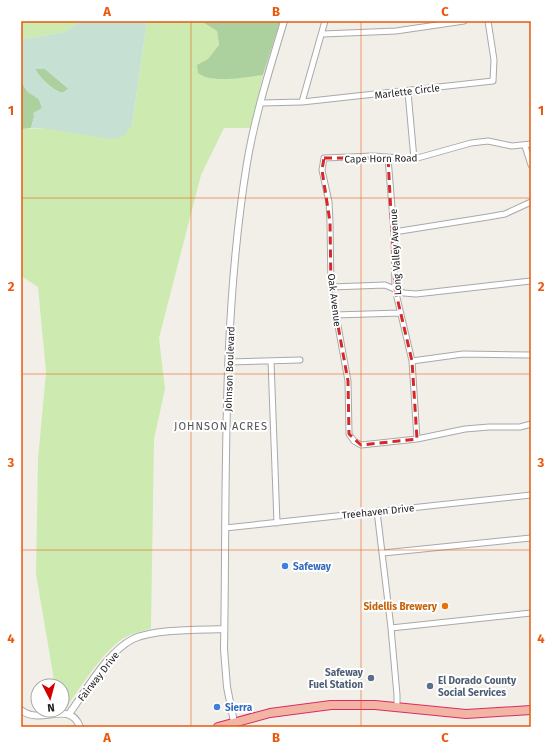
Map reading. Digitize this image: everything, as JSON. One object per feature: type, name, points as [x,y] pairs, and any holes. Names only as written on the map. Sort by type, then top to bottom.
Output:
[{"type":"highway","points":[[218,727],[270,713],[314,706],[353,704],[466,714],[531,710]]},
{"type":"street","name":"Johnson Boulevard","points":[[234,722],[225,676],[224,628],[229,362],[236,255],[247,164],[261,103],[284,21]]},
{"type":"street","points":[[302,102],[323,34],[325,21]]},
{"type":"street","points":[[323,34],[396,31],[464,21]]},
{"type":"street","name":"Marlette Circle","points":[[261,103],[302,102],[408,92],[493,81],[494,60],[488,21]]},
{"type":"street","points":[[408,92],[414,159]]},
{"type":"street","name":"Cape Horn Road","points":[[324,158],[373,156],[414,159],[471,143],[488,141],[512,146],[525,146],[531,144]]},
{"type":"street","points":[[525,146],[531,165]]},
{"type":"street","name":"Oak Avenue","points":[[324,158],[322,170],[329,202],[331,287],[348,381],[349,434],[354,441],[361,445],[417,439]]},
{"type":"street","name":"Long Valley Avenue","points":[[388,158],[394,232],[395,289],[412,361],[417,439]]},
{"type":"street","points":[[394,232],[505,214],[531,202]]},
{"type":"street","points":[[331,287],[385,285],[404,293],[416,294],[531,281]]},
{"type":"street","points":[[335,315],[400,314]]},
{"type":"street","points":[[412,361],[463,354],[531,355]]},
{"type":"street","points":[[229,362],[300,360]]},
{"type":"street","points":[[271,361],[277,522]]},
{"type":"street","points":[[417,439],[465,429],[520,427],[531,424]]},
{"type":"street","name":"Treehaven Drive","points":[[225,528],[531,495]]},
{"type":"street","points":[[377,511],[398,695],[397,708]]},
{"type":"street","points":[[383,553],[531,538]]},
{"type":"street","points":[[391,628],[531,613]]},
{"type":"street","name":"Fairway Drive","points":[[70,713],[108,661],[128,642],[146,635],[224,628]]},
{"type":"street","points":[[70,714],[75,717],[80,727]]},
{"type":"highlighted area","points":[[324,158],[388,158],[395,289],[412,361],[417,439],[361,445],[349,434],[348,381],[331,287],[330,222],[322,170]]},
{"type":"green space","points":[[21,21],[80,21],[65,32],[21,40]]},
{"type":"green space","points":[[80,21],[147,21],[132,125],[124,136],[111,139],[42,128],[31,128],[34,117],[33,113],[42,108],[39,99],[28,92],[21,82],[21,40],[65,32]],"holes":[[[35,69],[45,69],[65,85],[68,89],[62,93],[50,87]]]},
{"type":"green space","points":[[147,21],[205,21],[204,23],[217,31],[219,46],[208,59],[214,79],[263,75],[250,128],[224,128],[201,175],[159,338],[165,389],[154,439],[151,629],[141,631],[124,638],[109,650],[94,668],[70,702],[70,678],[54,678],[36,574],[38,459],[46,372],[38,287],[21,276],[21,129],[132,125]]},
{"type":"green space","points":[[205,21],[280,21],[263,75],[220,79],[211,78],[198,73],[197,65],[208,59],[219,45],[217,31],[204,23]]},
{"type":"green space","points":[[35,69],[45,69],[69,89],[62,93],[54,89],[43,80]]},
{"type":"green space","points":[[21,82],[28,92],[39,99],[42,108],[34,117],[31,128],[21,129]]},
{"type":"place","name":"Safeway","points":[[285,566]]},
{"type":"place","name":"Sidellis Brewery","points":[[445,606]]},
{"type":"place","name":"Safeway Fuel Station","points":[[371,678]]},
{"type":"place","name":"El Dorado County Social Services","points":[[430,686]]},
{"type":"place","name":"Sierra","points":[[217,707]]},
{"type":"district","name":"JOHNSON ACRES","points":[[221,426]]}]
